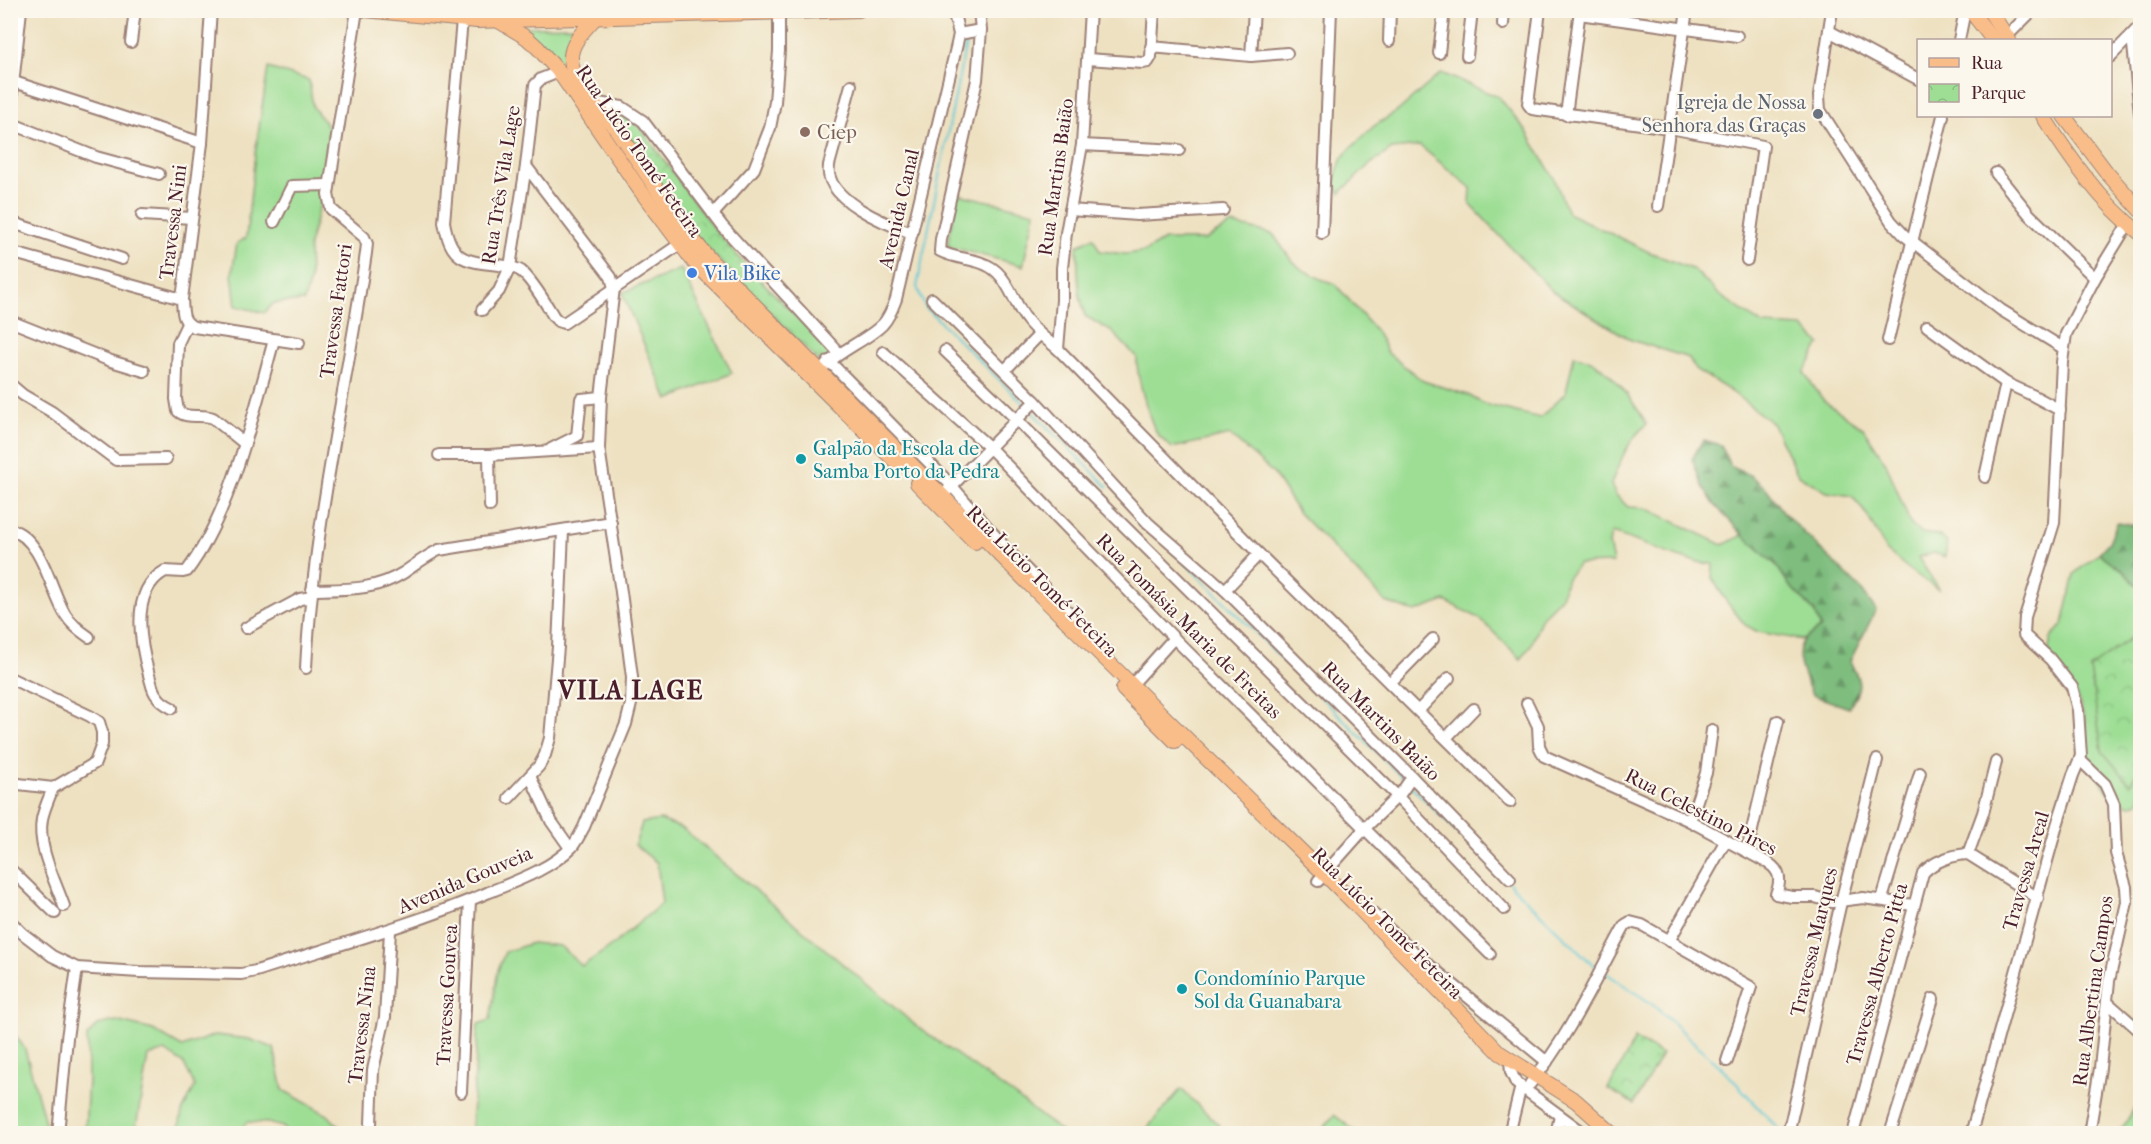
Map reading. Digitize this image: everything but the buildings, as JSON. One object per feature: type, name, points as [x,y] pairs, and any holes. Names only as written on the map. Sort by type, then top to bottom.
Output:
[{"type":"main road","points":[[373,11],[462,20],[497,20],[859,10]]},
{"type":"main road","points":[[1970,10],[1991,39]]},
{"type":"main road","points":[[1989,10],[2006,39]]},
{"type":"main road","name":"Rua Lúcio Tomé Feteira","points":[[596,17],[580,35],[571,54],[577,80],[592,102],[614,127],[685,241]]},
{"type":"main road","name":"Rua Lúcio Tomé Feteira","points":[[497,20],[511,27],[538,48],[559,72],[640,190],[685,241],[712,262],[1036,592],[1323,875],[1510,1066],[1529,1082],[1551,1086],[1576,1101],[1613,1134]]},
{"type":"main road","points":[[2044,117],[2076,164],[2128,224],[2140,233]]},
{"type":"main road","points":[[2065,117],[2108,174],[2140,210]]},
{"type":"street","points":[[10,112],[21,10]]},
{"type":"street","points":[[131,42],[135,10]]},
{"type":"street","name":"Travessa Nini","points":[[187,324],[184,320],[182,299],[202,143],[212,10]]},
{"type":"street","name":"Travessa Fattori","points":[[306,668],[311,593],[367,244],[361,233],[331,209],[328,194],[357,10]]},
{"type":"street","name":"Avenida Canal","points":[[820,370],[839,353],[883,324],[893,307],[958,34],[953,10]]},
{"type":"street","points":[[958,34],[981,30],[979,10]]},
{"type":"street","name":"Rua Martins Baião","points":[[1058,349],[1062,268],[1082,145],[1090,10]]},
{"type":"street","points":[[1088,59],[1148,62],[1151,57],[1154,10]]},
{"type":"street","points":[[1251,56],[1254,10]]},
{"type":"street","points":[[1322,233],[1331,10]]},
{"type":"street","points":[[1389,41],[1390,10]]},
{"type":"street","points":[[1439,53],[1444,10]]},
{"type":"street","points":[[1467,56],[1472,10]]},
{"type":"street","points":[[1503,24],[1504,10]]},
{"type":"street","points":[[1540,10],[1528,104],[1535,111],[1670,128],[1763,146],[1747,260]]},
{"type":"street","points":[[1658,206],[1687,10]]},
{"type":"street","points":[[1832,10],[1819,96],[1820,110],[1891,221],[1911,241],[2001,310],[2063,348]]},
{"type":"street","points":[[1959,39],[1965,10]]},
{"type":"street","points":[[2006,39],[2033,10]]},
{"type":"street","points":[[713,214],[754,169],[770,128],[775,102],[779,11]]},
{"type":"street","points":[[1566,115],[1580,12],[1737,36]]},
{"type":"street","points":[[462,20],[444,222],[449,244],[460,256],[473,262],[510,267],[521,271],[554,317],[564,323],[685,241]]},
{"type":"street","points":[[2112,55],[2140,26]]},
{"type":"street","name":"Rua Martins Baião","points":[[981,30],[977,80],[939,245],[940,251],[983,263],[996,272],[1007,285],[1027,320],[1040,334],[1058,349],[1259,554],[1510,802]]},
{"type":"street","points":[[1829,30],[1917,78]]},
{"type":"street","points":[[2132,35],[2140,114]]},
{"type":"street","points":[[1151,47],[1251,56],[1287,53]]},
{"type":"street","name":"Rua Três Vila Lage","points":[[482,310],[499,291],[510,267],[526,166],[535,85],[541,79],[559,72]]},
{"type":"street","points":[[14,82],[202,143]]},
{"type":"street","points":[[851,85],[827,174],[836,190],[863,211],[887,224],[912,233]]},
{"type":"street","points":[[592,102],[622,107],[643,121],[713,214],[757,266],[839,353]]},
{"type":"street","points":[[1888,340],[1942,117]]},
{"type":"street","points":[[10,123],[96,157],[159,174]]},
{"type":"street","points":[[1082,145],[1179,150]]},
{"type":"street","points":[[526,166],[611,277],[614,288]]},
{"type":"street","points":[[1996,172],[2029,214],[2095,278]]},
{"type":"street","points":[[274,222],[292,186],[329,185]]},
{"type":"street","points":[[1070,210],[1137,215],[1223,210]]},
{"type":"street","points":[[142,215],[192,218]]},
{"type":"street","points":[[10,222],[122,259]]},
{"type":"street","points":[[1927,326],[2006,383],[2060,410],[2063,348],[2066,334],[2095,278],[2128,224]]},
{"type":"street","points":[[10,252],[182,299]]},
{"type":"street","name":"Avenida Gouveia","points":[[10,921],[52,956],[77,968],[241,974],[390,930],[470,900],[527,877],[556,860],[570,848],[584,827],[626,724],[631,704],[632,677],[599,448],[601,396],[614,288]]},
{"type":"street","name":"Rua Martins Baião","points":[[932,299],[1005,370],[1032,405],[1148,523],[1225,590],[1510,879]]},
{"type":"street","points":[[10,321],[111,361],[144,371]]},
{"type":"street","points":[[244,443],[213,418],[188,416],[178,411],[176,399],[178,343],[187,324],[299,343]]},
{"type":"street","points":[[1005,370],[1040,334]]},
{"type":"street","points":[[172,708],[156,696],[145,662],[140,624],[146,592],[158,575],[169,570],[183,572],[190,566],[212,528],[244,443],[274,339]]},
{"type":"street","points":[[945,351],[1018,417],[1400,795],[1504,909]]},
{"type":"street","name":"Rua Tomásia Maria de Freitas","points":[[883,352],[989,447],[1174,638],[1490,954]]},
{"type":"street","points":[[1985,477],[2006,383]]},
{"type":"street","points":[[10,384],[116,460],[166,459]]},
{"type":"street","points":[[547,452],[577,436],[581,399],[601,396]]},
{"type":"street","points":[[943,495],[1032,405]]},
{"type":"street","name":"Travessa Areal","points":[[1971,1134],[2057,825],[2080,760],[2081,727],[2072,687],[2050,659],[2024,635],[2025,617],[2054,523],[2060,410]]},
{"type":"street","points":[[439,455],[489,455],[599,448]]},
{"type":"street","points":[[489,455],[490,506]]},
{"type":"street","points":[[246,628],[311,593],[359,589],[377,585],[403,573],[420,559],[439,550],[611,522]]},
{"type":"street","points":[[10,529],[20,533],[40,558],[65,613],[73,624],[89,637]]},
{"type":"street","points":[[509,798],[539,766],[545,755],[552,721],[563,531]]},
{"type":"street","points":[[1225,590],[1259,554]]},
{"type":"street","points":[[1131,686],[1174,638]]},
{"type":"street","points":[[1390,683],[1432,639]]},
{"type":"street","points":[[10,678],[99,722],[102,732],[102,744],[95,763],[53,788],[10,783]]},
{"type":"street","points":[[1419,710],[1449,678]]},
{"type":"street","name":"Rua Celestino Pires","points":[[1527,703],[1538,726],[1539,746],[1544,756],[1690,821],[1776,868],[1780,884],[1776,894],[1815,897],[1832,902],[1863,898],[1882,899],[1913,905]]},
{"type":"street","points":[[1446,738],[1474,708]]},
{"type":"street","points":[[1746,851],[1778,721]]},
{"type":"street","points":[[1690,821],[1706,773],[1712,730]]},
{"type":"street","name":"Travessa Marques","points":[[1788,1134],[1841,902],[1877,760]]},
{"type":"street","name":"Rua Albertina Campos","points":[[2080,760],[2105,784],[2114,804],[2116,853],[2126,887],[2127,902],[2109,981],[2100,1068],[2089,1134]]},
{"type":"street","points":[[1996,762],[1983,813],[1968,854],[2038,898]]},
{"type":"street","points":[[1882,899],[1920,773]]},
{"type":"street","points":[[530,776],[551,821],[570,848]]},
{"type":"street","points":[[1411,780],[1400,795],[1365,828],[1323,875],[1417,956],[1547,1062]]},
{"type":"street","points":[[10,869],[60,910],[42,834],[42,821],[53,788]]},
{"type":"street","points":[[1669,941],[1726,840]]},
{"type":"street","name":"Travessa Alberto Pitta","points":[[1853,1134],[1923,873],[1928,867],[1958,855],[1968,854]]},
{"type":"street","name":"Travessa Gouvea","points":[[461,1092],[470,900]]},
{"type":"street","points":[[1509,1134],[1529,1082],[1547,1062],[1578,1013],[1625,925],[1630,922],[1642,925],[1751,987],[1727,1061]]},
{"type":"street","name":"Travessa Nina","points":[[371,1124],[373,1070],[385,1017],[390,930]]},
{"type":"street","points":[[58,1134],[77,968]]},
{"type":"street","points":[[1890,1134],[1933,999]]},
{"type":"street","points":[[2107,1002],[2140,1031]]},
{"type":"street","name":"Rua Lúcio Tomé Feteira","points":[[1529,1082],[1560,1116],[1585,1134]]},
{"type":"street","points":[[1556,1134],[1560,1116]]},
{"type":"green space","points":[[578,26],[566,45],[562,67],[520,27]]},
{"type":"green space","points":[[268,68],[309,80],[313,107],[329,128],[322,196],[309,245],[310,279],[304,301],[274,303],[264,313],[236,306],[232,274],[237,243],[246,238],[255,154]]},
{"type":"green space","points":[[1441,73],[1499,97],[1527,132],[1554,178],[1568,213],[1649,252],[1694,270],[1718,294],[1763,325],[1803,327],[1820,344],[1804,373],[1824,401],[1863,428],[1886,463],[1911,525],[1921,533],[1938,535],[1947,542],[1945,557],[1934,553],[1918,557],[1939,590],[1886,550],[1867,515],[1852,496],[1827,492],[1798,475],[1772,423],[1732,392],[1695,369],[1689,358],[1631,340],[1552,291],[1470,204],[1471,188],[1420,146],[1392,149],[1368,166],[1340,193],[1333,183],[1342,158],[1374,126],[1398,111]]},
{"type":"green space","points":[[614,116],[626,118],[640,127],[709,222],[739,258],[830,351],[830,355],[821,364],[692,233]]},
{"type":"green space","points":[[958,194],[1035,212],[1023,266],[947,246]]},
{"type":"green space","points":[[1232,224],[1273,234],[1289,257],[1301,269],[1335,284],[1376,331],[1388,353],[1423,381],[1468,395],[1484,404],[1540,418],[1566,392],[1574,356],[1597,365],[1617,382],[1647,424],[1640,430],[1621,459],[1611,484],[1615,494],[1628,507],[1646,508],[1723,545],[1743,535],[1777,566],[1789,585],[1814,611],[1821,628],[1803,640],[1758,632],[1745,625],[1727,602],[1712,578],[1713,564],[1687,560],[1611,533],[1609,544],[1613,563],[1579,564],[1567,578],[1561,597],[1542,617],[1531,645],[1521,659],[1479,618],[1445,601],[1415,612],[1386,602],[1298,512],[1273,473],[1230,435],[1172,448],[1160,437],[1154,428],[1144,397],[1137,357],[1111,331],[1085,316],[1079,292],[1077,246],[1093,237],[1100,251],[1126,254],[1146,251],[1164,240],[1205,240]]},
{"type":"green space","points":[[681,269],[732,373],[668,400],[622,293]]},
{"type":"green space","points":[[1703,440],[1721,445],[1730,466],[1751,476],[1767,489],[1785,514],[1860,588],[1876,610],[1850,661],[1859,685],[1849,708],[1812,695],[1803,675],[1799,652],[1805,639],[1821,627],[1814,611],[1789,585],[1777,566],[1714,504],[1702,485],[1692,459]]},
{"type":"green space","points":[[2117,523],[2140,526],[2140,589],[2123,571],[2099,553],[2109,542]]},
{"type":"green space","points":[[2099,553],[2123,571],[2140,589],[2140,801],[2132,805],[2116,802],[2082,756],[2085,741],[2083,713],[2072,688],[2048,651],[2052,636],[2063,625],[2074,574]]},
{"type":"green space","points":[[2140,631],[2140,767],[2130,784],[2102,751],[2090,668]]},
{"type":"green space","points":[[661,820],[683,829],[915,1025],[1063,1133],[471,1133],[478,1024],[490,1020],[498,970],[505,952],[532,943],[560,946],[582,966],[613,945],[662,903],[657,863],[635,845],[642,823]]},
{"type":"green space","points":[[116,1021],[153,1030],[182,1047],[215,1035],[249,1039],[274,1048],[283,1090],[328,1115],[345,1133],[287,1133],[283,1127],[268,1123],[247,1122],[239,1133],[178,1133],[182,1112],[195,1086],[184,1064],[165,1051],[148,1056],[135,1133],[85,1133],[88,1079],[87,1037],[97,1025]]},
{"type":"green space","points":[[11,1029],[25,1049],[48,1133],[11,1133]]},
{"type":"green space","points":[[1635,1039],[1662,1054],[1634,1104],[1608,1089]]},
{"type":"green space","points":[[1181,1089],[1227,1133],[1143,1133]]},
{"type":"green space","points":[[2136,1106],[2140,1110],[2140,1133],[2119,1133]]},
{"type":"green space","points":[[1334,1115],[1358,1133],[1320,1133]]},
{"type":"waterway","points":[[966,42],[917,287],[925,307],[1025,405]]},
{"type":"waterway","points":[[1031,411],[1108,487]]},
{"type":"waterway","points":[[1174,552],[1405,780]]},
{"type":"waterway","points":[[1411,786],[1460,835]]},
{"type":"waterway","points":[[1509,883],[1598,968]]},
{"type":"waterway","points":[[1603,971],[1652,1004],[1724,1070],[1783,1134]]},
{"type":"place","name":"Igreja de Nossa Senhora das Graças","points":[[1818,114]]},
{"type":"place","name":"Ciep","points":[[805,132]]},
{"type":"place","name":"Vila Bike","points":[[692,273]]},
{"type":"place","name":"Galpão da Escola de Samba Porto da Pedra","points":[[801,459]]},
{"type":"place","name":"Condomínio Parque Sol da Guanabara","points":[[1182,989]]},
{"type":"district","name":"VILA LAGE","points":[[631,690]]}]
